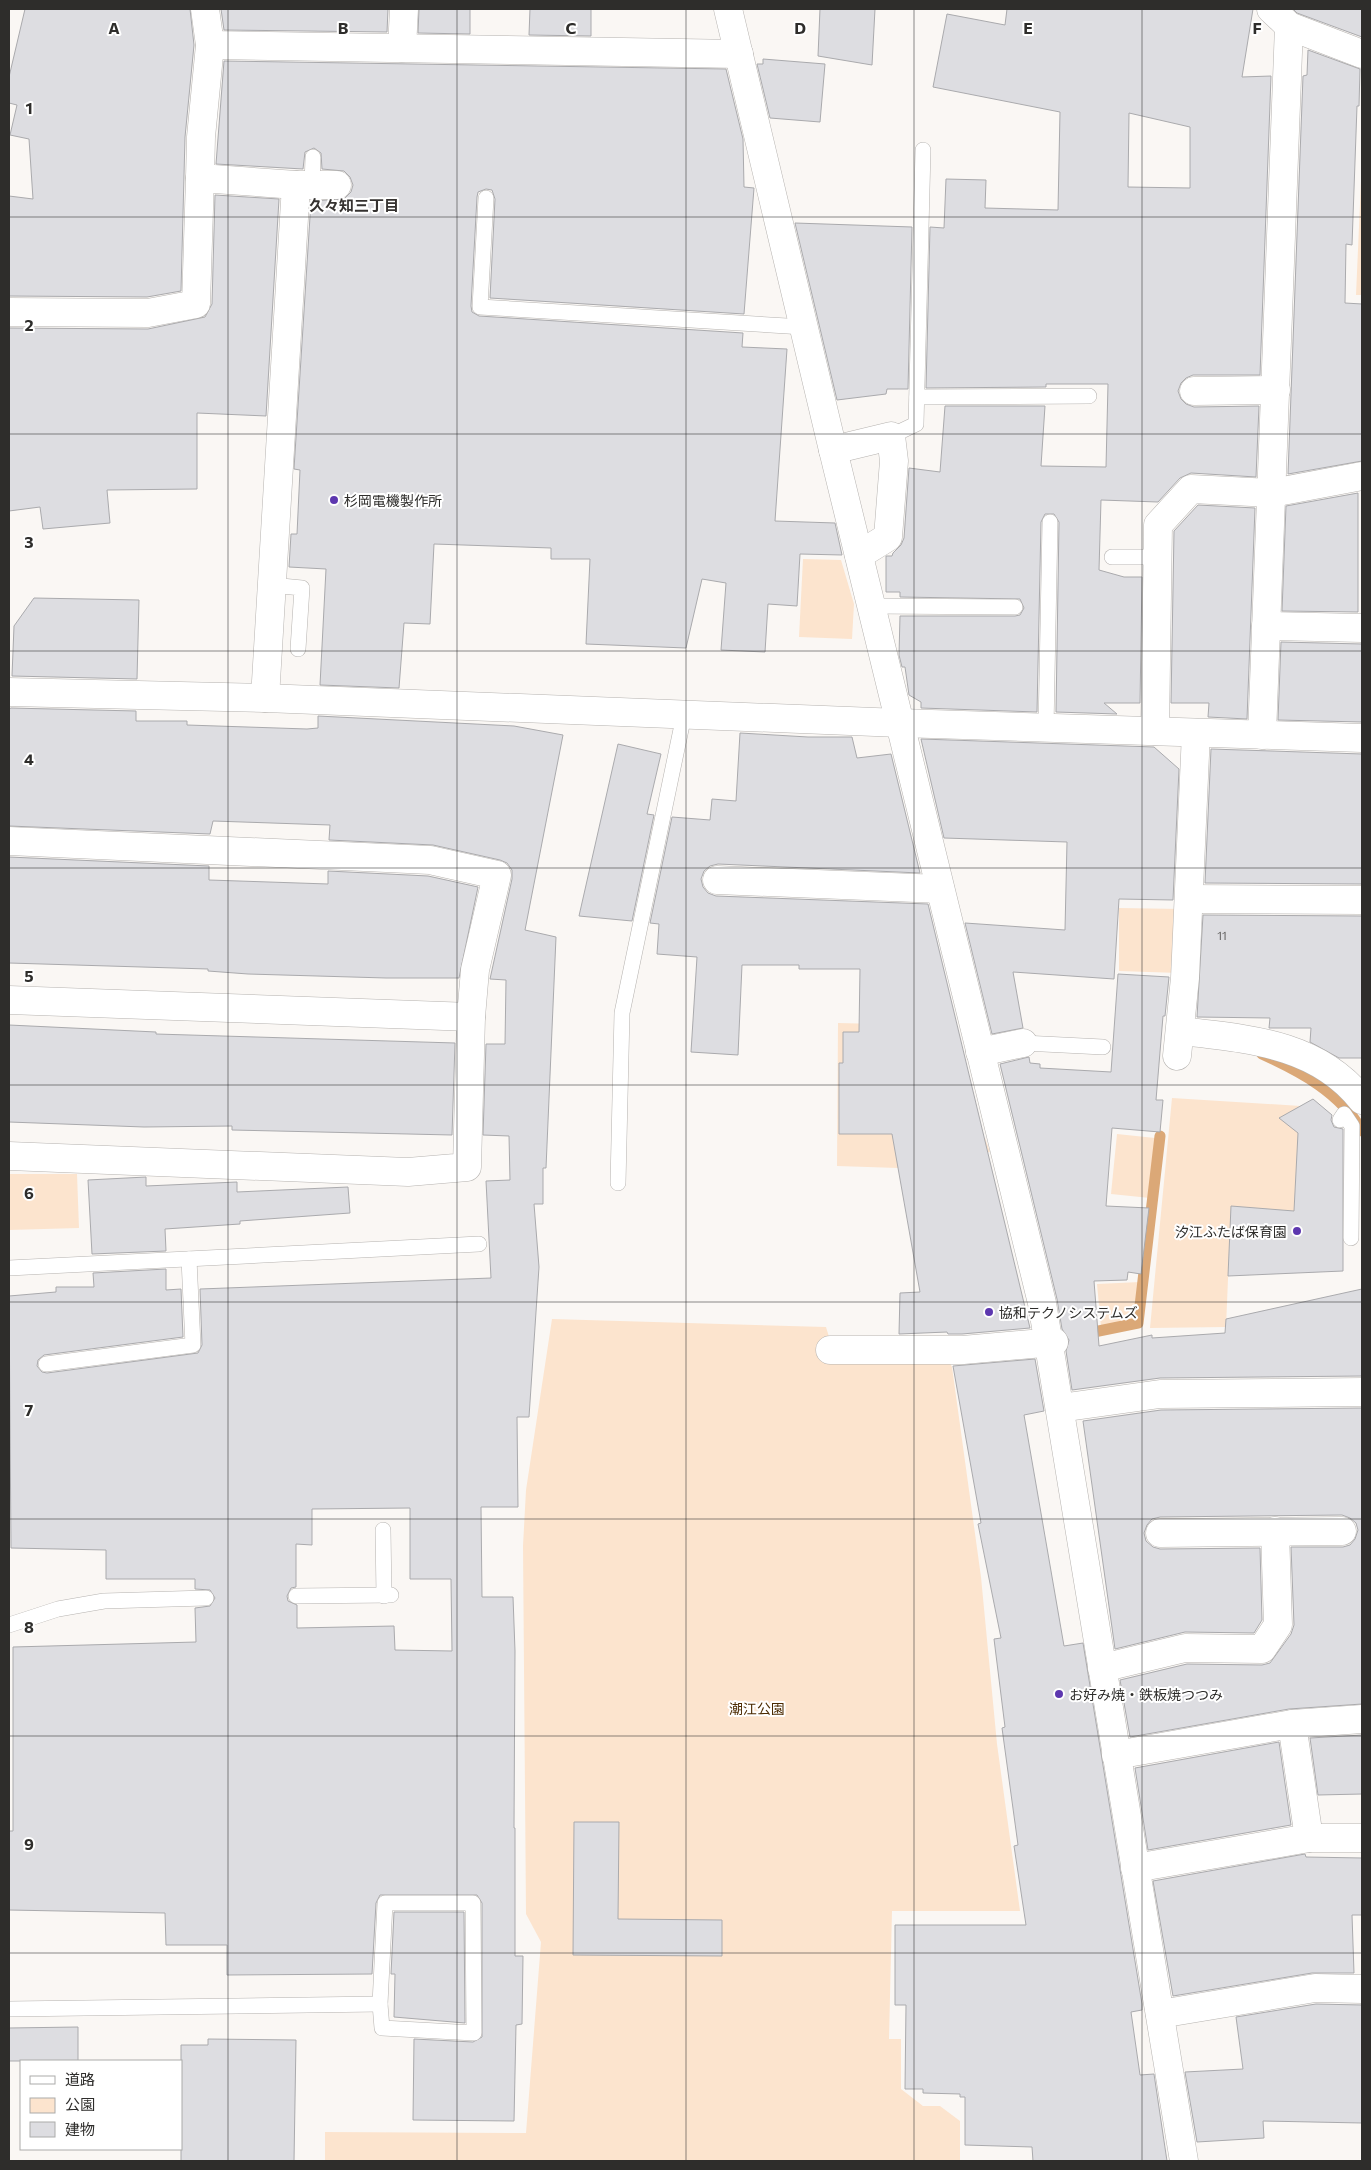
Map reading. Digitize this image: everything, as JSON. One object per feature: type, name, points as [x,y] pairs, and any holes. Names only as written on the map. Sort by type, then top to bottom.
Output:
[{"type":"street","points":[[9,312],[148,313],[196,304],[201,137],[210,45],[204,9]]},
{"type":"street","points":[[402,48],[404,9]]},
{"type":"street","points":[[728,9],[858,555],[1051,1342],[1116,1755],[1184,2161]]},
{"type":"street","points":[[1262,734],[1276,390],[1280,17],[1362,54]]},
{"type":"street","points":[[210,45],[739,54]]},
{"type":"street","points":[[200,178],[315,185],[271,585],[264,698]]},
{"type":"street","points":[[1194,391],[1276,390]]},
{"type":"street","points":[[833,450],[892,436],[894,460],[888,537],[858,555]]},
{"type":"street","points":[[1155,731],[1158,525],[1191,489],[1272,493],[1362,476]]},
{"type":"street","points":[[1266,626],[1362,628]]},
{"type":"street","points":[[9,692],[264,698],[900,723],[1362,738]]},
{"type":"street","points":[[1196,733],[1189,899],[1179,1043],[1266,1042],[1322,1063],[1362,1099]]},
{"type":"street","points":[[9,841],[430,860],[497,875],[475,970],[471,1017],[467,1167],[408,1172],[9,1156]]},
{"type":"street","points":[[717,880],[940,889]]},
{"type":"street","points":[[1189,899],[1362,900]]},
{"type":"street","points":[[9,1000],[471,1017]]},
{"type":"street","points":[[980,1052],[1023,1043]]},
{"type":"street","points":[[830,1350],[963,1350],[1051,1342]]},
{"type":"street","points":[[1060,1408],[1160,1394],[1362,1392]]},
{"type":"street","points":[[1160,1533],[1342,1531]]},
{"type":"street","points":[[1102,1668],[1185,1648],[1262,1649],[1278,1625],[1275,1532]]},
{"type":"street","points":[[1116,1755],[1292,1724],[1362,1718]]},
{"type":"street","points":[[1292,1724],[1309,1838]]},
{"type":"street","points":[[1135,1868],[1309,1838],[1362,1838]]},
{"type":"street","points":[[1160,2014],[1315,1988],[1362,1989]]},
{"type":"lane","points":[[892,436],[916,424],[923,150]]},
{"type":"lane","points":[[313,157],[315,185]]},
{"type":"lane","points":[[486,198],[480,307],[804,327]]},
{"type":"lane","points":[[917,397],[1089,396]]},
{"type":"lane","points":[[1046,728],[1050,522]]},
{"type":"lane","points":[[1112,557],[1158,557]]},
{"type":"lane","points":[[271,585],[302,588],[298,649]]},
{"type":"lane","points":[[871,606],[1015,607]]},
{"type":"lane","points":[[618,1183],[622,1014],[684,714]]},
{"type":"lane","points":[[1023,1043],[1103,1047]]},
{"type":"lane","points":[[1340,1120],[1344,1114],[1352,1126],[1351,1238]]},
{"type":"lane","points":[[9,1268],[479,1244]]},
{"type":"lane","points":[[46,1364],[193,1346],[189,1259]]},
{"type":"lane","points":[[296,1596],[388,1595],[383,1530]]},
{"type":"lane","points":[[9,1625],[58,1610],[104,1601],[206,1598]]},
{"type":"lane","points":[[384,1903],[473,1903],[474,2033],[382,2028],[380,2004],[384,1903]]},
{"type":"lane","points":[[9,2009],[380,2004]]},
{"type":"green space","points":[[1362,158],[1362,295],[1356,295]]},
{"type":"green space","points":[[803,559],[841,560],[854,604],[852,639],[799,637]]},
{"type":"green space","points":[[1119,908],[1182,909],[1179,973],[1119,971]]},
{"type":"green space","points":[[838,1023],[920,1025],[942,1149],[985,1138],[990,1152],[898,1168],[837,1166]]},
{"type":"green space","points":[[1172,1098],[1301,1106],[1294,1211],[1231,1207],[1226,1327],[1150,1328]]},
{"type":"green space","points":[[1117,1134],[1155,1138],[1150,1198],[1111,1194]]},
{"type":"green space","points":[[9,1174],[77,1174],[79,1228],[9,1230]]},
{"type":"green space","points":[[1140,1282],[1136,1321],[1101,1327],[1097,1284]]},
{"type":"green space","name":"潮江公園","points":[[552,1319],[826,1327],[836,1360],[947,1358],[952,1367],[981,1577],[997,1744],[1020,1911],[892,1911],[889,2039],[901,2039],[901,2089],[923,2106],[940,2106],[960,2121],[960,2160],[966,2161],[325,2161],[325,2132],[526,2133],[541,1942],[526,1914],[523,1546],[526,1490]]},
{"type":"building","points":[[25,9],[190,9],[194,45],[185,137],[181,291],[147,297],[9,296],[9,196],[33,199],[29,139],[10,135],[17,105],[9,103],[9,77]]},
{"type":"building","points":[[221,9],[388,9],[387,32],[224,30]]},
{"type":"building","points":[[419,9],[470,9],[470,34],[418,33]]},
{"type":"building","points":[[530,9],[591,9],[591,36],[529,35]]},
{"type":"building","points":[[820,9],[875,9],[872,65],[818,56]]},
{"type":"building","points":[[1007,9],[1253,9],[1242,77],[1271,76],[1260,375],[1193,375],[1181,383],[1178,391],[1181,399],[1186,404],[1194,407],[1259,406],[1256,477],[1191,473],[1180,478],[1158,502],[1101,500],[1099,570],[1124,577],[1142,577],[1140,703],[1104,703],[1117,714],[1056,712],[1059,522],[1054,514],[1045,514],[1041,522],[1037,712],[921,708],[921,702],[909,695],[905,667],[902,667],[899,655],[900,616],[1015,616],[1020,615],[1024,608],[1020,599],[900,597],[900,592],[886,592],[886,556],[892,556],[904,538],[909,468],[940,472],[945,406],[1045,406],[1041,466],[1106,467],[1108,384],[1046,384],[1046,387],[926,388],[930,227],[944,228],[946,179],[986,180],[985,208],[1058,210],[1060,112],[933,87],[947,14],[1005,25]],"holes":[[[1129,113],[1190,127],[1190,188],[1128,187]]]},
{"type":"building","points":[[1293,9],[1362,9],[1362,37],[1297,13]]},
{"type":"building","points":[[1308,50],[1360,69],[1352,245],[1346,244],[1345,303],[1362,304],[1362,461],[1288,474],[1303,76],[1307,75]]},
{"type":"building","points":[[763,59],[825,64],[820,122],[770,118],[757,64],[763,64]]},
{"type":"building","points":[[224,61],[726,69],[743,139],[744,187],[754,188],[744,314],[490,298],[495,199],[492,190],[486,189],[478,192],[477,197],[471,306],[472,312],[479,316],[743,333],[742,347],[787,349],[775,521],[835,523],[842,555],[800,554],[797,606],[768,604],[765,652],[721,650],[726,583],[702,579],[686,648],[586,644],[590,559],[551,559],[551,548],[434,544],[430,624],[404,623],[399,688],[320,685],[326,569],[289,567],[291,534],[297,534],[300,470],[294,469],[311,201],[344,199],[351,192],[353,185],[350,177],[344,171],[322,169],[321,153],[314,148],[305,152],[303,169],[216,164]]},
{"type":"building","points":[[215,195],[279,199],[266,416],[197,413],[197,489],[107,490],[110,523],[43,529],[40,507],[9,511],[9,328],[148,329],[205,317],[212,304]]},
{"type":"building","points":[[795,223],[912,227],[908,389],[887,389],[886,394],[837,400]]},
{"type":"building","points":[[1358,493],[1358,612],[1282,611],[1286,506]]},
{"type":"building","points":[[1198,505],[1255,508],[1247,719],[1208,717],[1209,703],[1171,703],[1174,531]]},
{"type":"building","points":[[34,598],[139,600],[137,679],[12,676],[14,626]]},
{"type":"building","points":[[1281,642],[1362,644],[1362,722],[1278,720]]},
{"type":"building","points":[[9,709],[136,711],[136,721],[187,721],[187,725],[307,729],[318,728],[318,716],[514,726],[563,735],[525,930],[556,937],[546,1168],[543,1168],[543,1204],[534,1204],[539,1267],[529,1417],[517,1417],[518,1507],[481,1507],[482,1597],[513,1597],[515,1651],[515,1956],[523,1956],[522,2024],[516,2025],[514,2121],[413,2120],[414,2039],[473,2042],[482,2037],[482,1903],[477,1895],[380,1895],[376,1903],[372,1974],[227,1975],[227,1945],[166,1945],[165,1913],[9,1910],[9,1831],[13,1831],[13,1647],[196,1642],[195,1608],[210,1606],[215,1598],[210,1590],[195,1589],[195,1579],[106,1579],[106,1550],[11,1548],[9,1296],[56,1292],[56,1287],[94,1287],[93,1273],[166,1269],[166,1290],[181,1289],[183,1337],[44,1355],[38,1360],[37,1366],[42,1372],[47,1373],[198,1353],[202,1345],[200,1289],[491,1278],[486,1181],[510,1180],[509,1136],[483,1135],[486,1044],[505,1044],[506,980],[490,979],[512,879],[512,870],[507,863],[500,860],[433,845],[329,840],[330,825],[213,821],[210,834],[9,826]],"holes":[[[410,1508],[410,1579],[451,1579],[452,1651],[395,1650],[394,1626],[297,1628],[297,1605],[288,1601],[287,1596],[291,1588],[296,1587],[296,1544],[312,1545],[312,1509]]]},
{"type":"building","points":[[740,733],[808,737],[852,737],[857,758],[891,754],[920,873],[718,864],[710,866],[704,871],[701,879],[703,887],[708,893],[716,896],[928,904],[1030,1328],[962,1334],[948,1334],[947,1332],[899,1334],[900,1293],[920,1292],[892,1134],[839,1134],[839,1063],[843,1063],[843,1032],[859,1032],[860,969],[799,969],[799,965],[742,965],[738,1055],[691,1052],[697,957],[657,954],[659,924],[650,923],[672,817],[710,820],[712,799],[736,801]]},
{"type":"building","points":[[921,739],[1154,747],[1179,769],[1173,900],[1119,899],[1114,979],[1013,972],[1023,1028],[992,1034],[965,923],[1065,930],[1067,842],[944,838]]},
{"type":"building","points":[[618,744],[661,754],[647,814],[654,815],[632,921],[579,916]]},
{"type":"building","points":[[1211,749],[1362,754],[1362,884],[1205,883]]},
{"type":"building","points":[[9,857],[209,866],[209,880],[328,884],[328,871],[428,876],[478,887],[459,978],[248,974],[208,971],[208,969],[9,963]]},
{"type":"building","points":[[1203,915],[1362,916],[1362,1058],[1339,1058],[1310,1042],[1311,1028],[1269,1028],[1270,1018],[1197,1017]]},
{"type":"building","points":[[1118,974],[1169,977],[1165,1016],[1163,1016],[1156,1100],[1163,1100],[1160,1132],[1112,1128],[1106,1206],[1149,1208],[1141,1274],[1128,1272],[1127,1280],[1094,1281],[1099,1346],[1152,1335],[1152,1338],[1225,1333],[1226,1319],[1362,1289],[1362,1376],[1160,1378],[1072,1390],[1066,1351],[1069,1340],[1062,1329],[1057,1299],[1000,1064],[1029,1057],[1030,1063],[1040,1064],[1040,1068],[1111,1072]]},
{"type":"building","points":[[9,1025],[156,1032],[156,1034],[455,1043],[452,1135],[232,1130],[232,1126],[144,1127],[9,1122]]},
{"type":"building","points":[[1313,1099],[1332,1115],[1331,1120],[1334,1127],[1343,1129],[1343,1271],[1228,1276],[1231,1206],[1294,1211],[1298,1133],[1279,1118]]},
{"type":"building","points":[[146,1177],[146,1186],[237,1182],[237,1192],[348,1187],[350,1213],[240,1221],[240,1224],[165,1229],[166,1251],[92,1254],[88,1180]]},
{"type":"building","points":[[1035,1359],[1044,1411],[1024,1415],[1064,1646],[1083,1643],[1142,2004],[1142,2010],[1131,2012],[1140,2075],[1154,2074],[1167,2161],[1033,2161],[1032,2147],[965,2145],[965,2097],[960,2097],[960,2094],[923,2093],[923,2089],[905,2089],[906,2005],[895,2005],[895,1925],[1026,1925],[1014,1846],[1018,1845],[1002,1728],[1005,1727],[994,1639],[1001,1638],[978,1524],[981,1523],[953,1366]]},
{"type":"building","points":[[1362,1408],[1362,1704],[1289,1709],[1130,1737],[1120,1680],[1187,1664],[1262,1665],[1270,1663],[1291,1634],[1294,1625],[1291,1547],[1343,1547],[1350,1545],[1355,1539],[1358,1530],[1356,1523],[1342,1515],[1160,1517],[1152,1519],[1144,1533],[1146,1541],[1153,1547],[1160,1549],[1260,1548],[1262,1620],[1254,1633],[1185,1632],[1115,1649],[1083,1421],[1161,1410]]},
{"type":"building","points":[[1362,1735],[1362,1794],[1318,1795],[1310,1738]]},
{"type":"building","points":[[1279,1742],[1291,1825],[1148,1850],[1135,1768]]},
{"type":"building","points":[[574,1822],[619,1822],[618,1919],[722,1920],[722,1956],[573,1955]]},
{"type":"building","points":[[1305,1854],[1306,1857],[1362,1858],[1362,1915],[1352,1915],[1354,1973],[1312,1973],[1173,1996],[1153,1881]]},
{"type":"building","points":[[394,1912],[464,1912],[465,2023],[394,2017],[395,1974],[391,1974]]},
{"type":"building","points":[[1316,2004],[1362,2005],[1362,2123],[1263,2121],[1264,2138],[1197,2142],[1185,2072],[1243,2069],[1236,2017]]},
{"type":"building","points":[[78,2027],[78,2060],[9,2061],[9,2028]]},
{"type":"building","points":[[208,2039],[296,2040],[294,2161],[181,2161],[181,2045],[208,2045]]},
{"type":"waterway","points":[[1262,1054],[1305,1076],[1331,1094],[1343,1105],[1362,1131]]},
{"type":"waterway","points":[[1084,1334],[1138,1323],[1160,1136]]},
{"type":"place","name":"杉岡電機製作所","points":[[334,500]]},
{"type":"place","name":"汐江ふたば保育園","points":[[1297,1231]]},
{"type":"place","name":"協和テクノシステムズ","points":[[989,1312]]},
{"type":"place","name":"お好み焼・鉄板焼つつみ","points":[[1059,1694]]},
{"type":"district","name":"久々知三丁目","points":[[354,205]]}]
